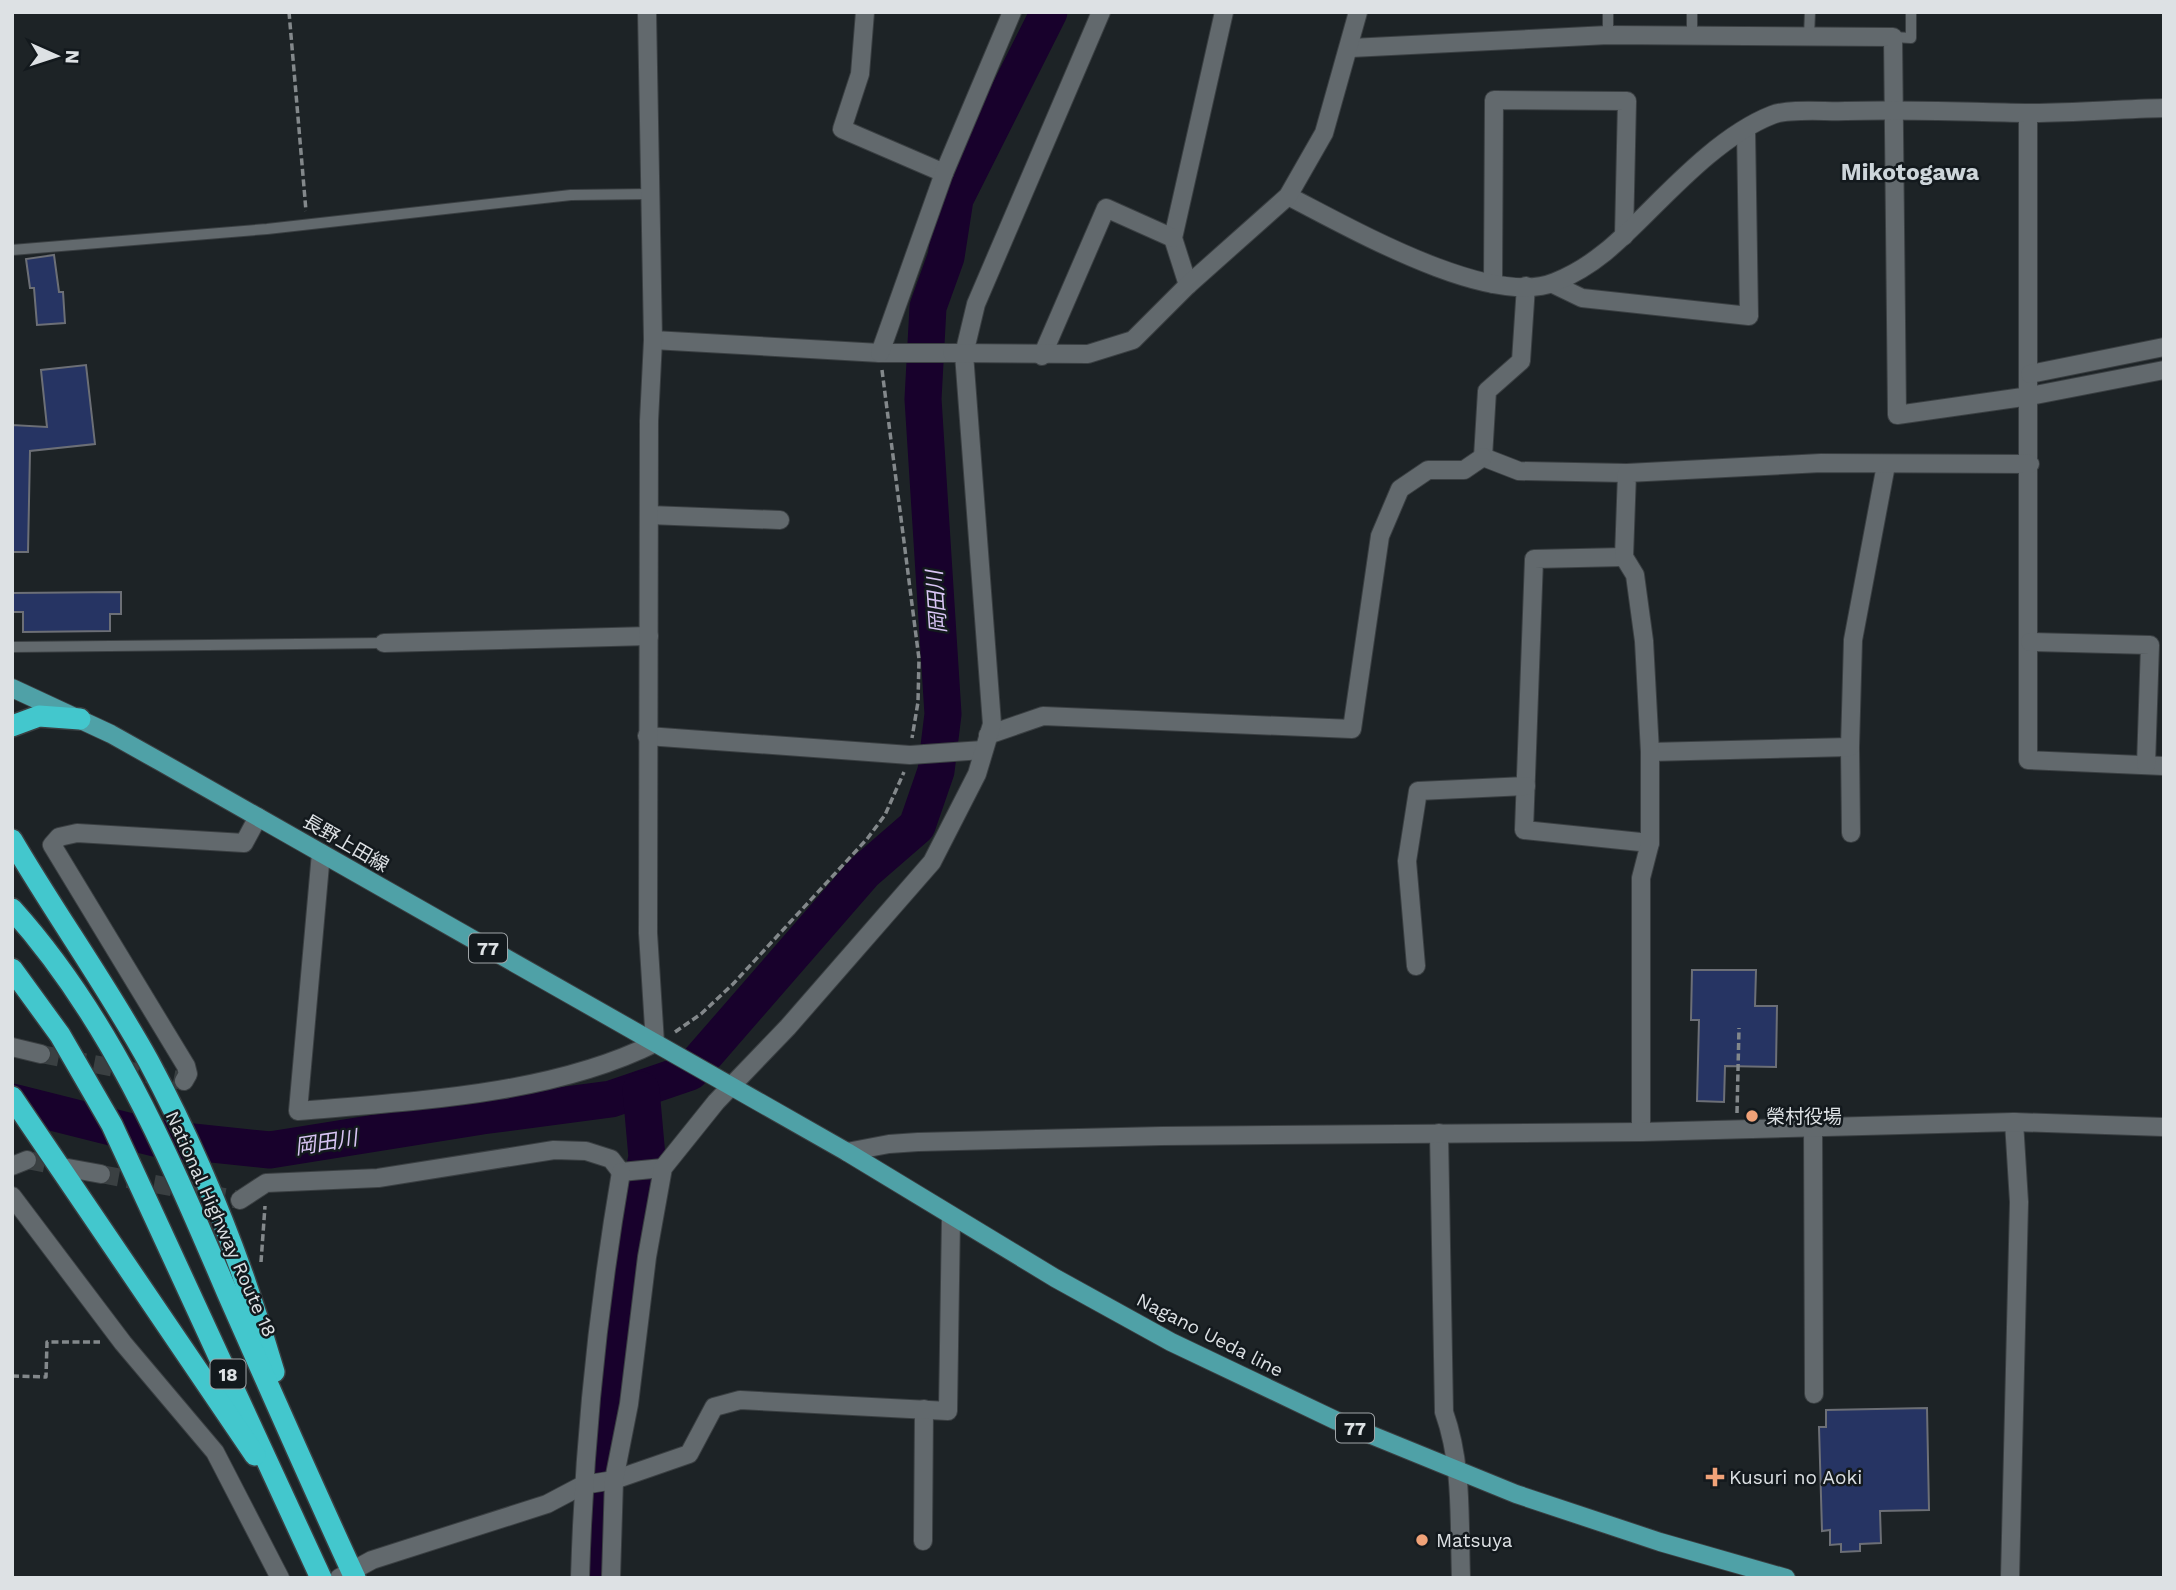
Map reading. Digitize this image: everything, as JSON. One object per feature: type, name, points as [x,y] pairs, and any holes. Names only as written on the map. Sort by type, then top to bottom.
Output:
[{"type":"highway","points":[[12,726],[39,716],[80,719]]},
{"type":"highway","points":[[12,840],[133,1034],[161,1085],[208,1185],[251,1291],[300,1459]]},
{"type":"highway","name":"National Highway Route 18","points":[[12,909],[91,1014],[130,1079],[179,1181],[348,1575]]},
{"type":"highway","name":"18","points":[[12,968],[82,1070],[134,1171],[321,1578]]},
{"type":"highway","points":[[12,1097],[207,1387],[285,1497]]},
{"type":"main road","name":"長野上田線","points":[[12,688],[80,719],[258,817],[655,1043]]},
{"type":"main road","name":"Nagano Ueda line","points":[[655,1043],[730,1088],[847,1152],[951,1217],[1171,1342],[1337,1421],[1458,1470],[1624,1530],[1786,1578]]},
{"type":"street","points":[[321,853],[298,1111],[435,1099],[571,1074],[603,1066],[655,1043],[648,933],[647,736],[653,340],[647,12]]},
{"type":"street","points":[[865,12],[860,74],[842,129],[944,173]]},
{"type":"street","points":[[880,353],[944,173],[1012,12]]},
{"type":"street","points":[[611,1578],[612,1480],[629,1404],[658,1168],[834,977],[932,862],[977,774],[992,724],[958,354],[976,304],[1101,12]]},
{"type":"street","points":[[1188,285],[1173,238],[1224,12]]},
{"type":"street","points":[[653,340],[880,353],[1042,356],[1087,354],[1133,340],[1188,285],[1288,196],[1324,133],[1351,48],[1358,12]]},
{"type":"street","points":[[1351,48],[1608,35],[1893,37],[1897,415],[2030,396],[2164,369]]},
{"type":"street","points":[[1493,284],[1494,100],[1627,101],[1624,236]]},
{"type":"street","points":[[1288,196],[1393,249],[1493,284],[1553,284],[1597,261],[1663,197],[1746,130],[1774,114],[1892,110],[2028,113],[2164,108]]},
{"type":"street","points":[[2028,113],[2028,760],[2155,766],[2150,645],[2030,642]]},
{"type":"street","points":[[1553,284],[1582,298],[1749,316],[1746,130]]},
{"type":"street","points":[[1042,356],[1106,208],[1173,238]]},
{"type":"street","points":[[1483,457],[1488,391],[1521,361],[1526,286]]},
{"type":"street","points":[[2030,374],[2164,347]]},
{"type":"street","points":[[1483,457],[1519,471],[1627,473],[1821,463],[2030,464]]},
{"type":"street","points":[[647,736],[910,755],[985,743],[1043,716],[1352,729],[1380,536],[1400,489],[1428,470],[1464,470],[1483,457]]},
{"type":"street","points":[[1851,832],[1853,640],[1886,465]]},
{"type":"street","points":[[1627,473],[1625,557],[1635,575],[1644,641],[1650,752],[1650,843],[1641,878],[1641,1132]]},
{"type":"street","points":[[649,515],[780,520]]},
{"type":"street","points":[[1625,557],[1534,559],[1524,830],[1650,843]]},
{"type":"street","points":[[384,643],[649,636]]},
{"type":"street","points":[[1650,752],[1850,747]]},
{"type":"street","points":[[1416,966],[1407,862],[1418,790],[1526,786]]},
{"type":"street","points":[[184,1081],[188,1074],[186,1066],[52,845],[59,838],[77,833],[244,843],[258,817]]},
{"type":"street","points":[[12,1048],[41,1054]]},
{"type":"street","points":[[847,1152],[918,1142],[1641,1132],[2014,1122],[2164,1127]]},
{"type":"street","points":[[2010,1578],[2019,1202],[2014,1122]]},
{"type":"street","points":[[1813,1126],[1814,1394]]},
{"type":"street","points":[[1438,1133],[1444,1412],[1455,1442],[1458,1470],[1461,1578]]},
{"type":"street","points":[[240,1200],[266,1183],[378,1178],[554,1150],[586,1151],[611,1159],[626,1171],[658,1168]]},
{"type":"street","points":[[68,1168],[101,1174]]},
{"type":"street","points":[[580,1578],[605,1265],[626,1171]]},
{"type":"street","points":[[12,1196],[123,1343],[215,1452],[280,1578]]},
{"type":"street","points":[[348,1575],[372,1560],[547,1504],[586,1484],[612,1480],[689,1454],[714,1407],[740,1400],[948,1411],[951,1217]]},
{"type":"street","points":[[923,1541],[924,1409]]},
{"type":"lane","points":[[1608,12],[1608,35]]},
{"type":"lane","points":[[1692,12],[1692,36]]},
{"type":"lane","points":[[1809,36],[1810,12]]},
{"type":"lane","points":[[1893,37],[1911,38],[1911,12]]},
{"type":"lane","points":[[12,250],[307,224],[571,195],[651,194]]},
{"type":"lane","points":[[12,647],[384,643]]},
{"type":"path","points":[[289,12],[307,224]]},
{"type":"path","points":[[655,1043],[701,1014],[733,984],[867,839],[885,815],[901,784],[910,755],[918,702],[919,659],[880,353]]},
{"type":"path","points":[[1737,1128],[1739,1028]]},
{"type":"path","points":[[261,1271],[266,1183]]},
{"type":"path","points":[[12,1376],[46,1377],[47,1342],[123,1343]]},
{"type":"building","points":[[54,255],[59,292],[63,292],[65,323],[37,325],[34,288],[30,288],[26,259]]},
{"type":"building","points":[[86,365],[95,444],[30,451],[28,552],[12,552],[12,425],[47,427],[41,370]]},
{"type":"building","points":[[121,592],[121,614],[110,614],[110,631],[23,632],[23,612],[12,612],[12,593]]},
{"type":"building","points":[[1692,970],[1756,970],[1755,1006],[1777,1006],[1776,1067],[1725,1066],[1724,1102],[1697,1101],[1699,1020],[1691,1020]]},
{"type":"building","points":[[1927,1408],[1929,1510],[1880,1511],[1881,1543],[1860,1544],[1860,1551],[1841,1552],[1841,1544],[1830,1545],[1830,1530],[1822,1531],[1819,1427],[1826,1427],[1826,1410]]},
{"type":"waterway","name":"岡田川","points":[[12,1102],[155,1138],[270,1150],[482,1116],[611,1099],[690,1072],[864,872],[917,826],[936,771],[943,714],[923,399],[928,307],[946,257],[955,199],[1049,12]]},
{"type":"waterway","name":"岡田川","points":[[594,1578],[600,1461],[617,1293],[647,1157],[641,1090]]},
{"type":"tunnel","points":[[41,1054],[184,1081]]},
{"type":"tunnel","points":[[27,1160],[68,1168]]},
{"type":"tunnel","points":[[101,1174],[240,1200]]},
{"type":"place","name":"榮村役場","points":[[1752,1116]]},
{"type":"place","name":"Kusuri no Aoki","points":[[1715,1477]]},
{"type":"place","name":"Matsuya","points":[[1422,1540]]},
{"type":"district","name":"Mikotogawa","points":[[1910,172]]}]
